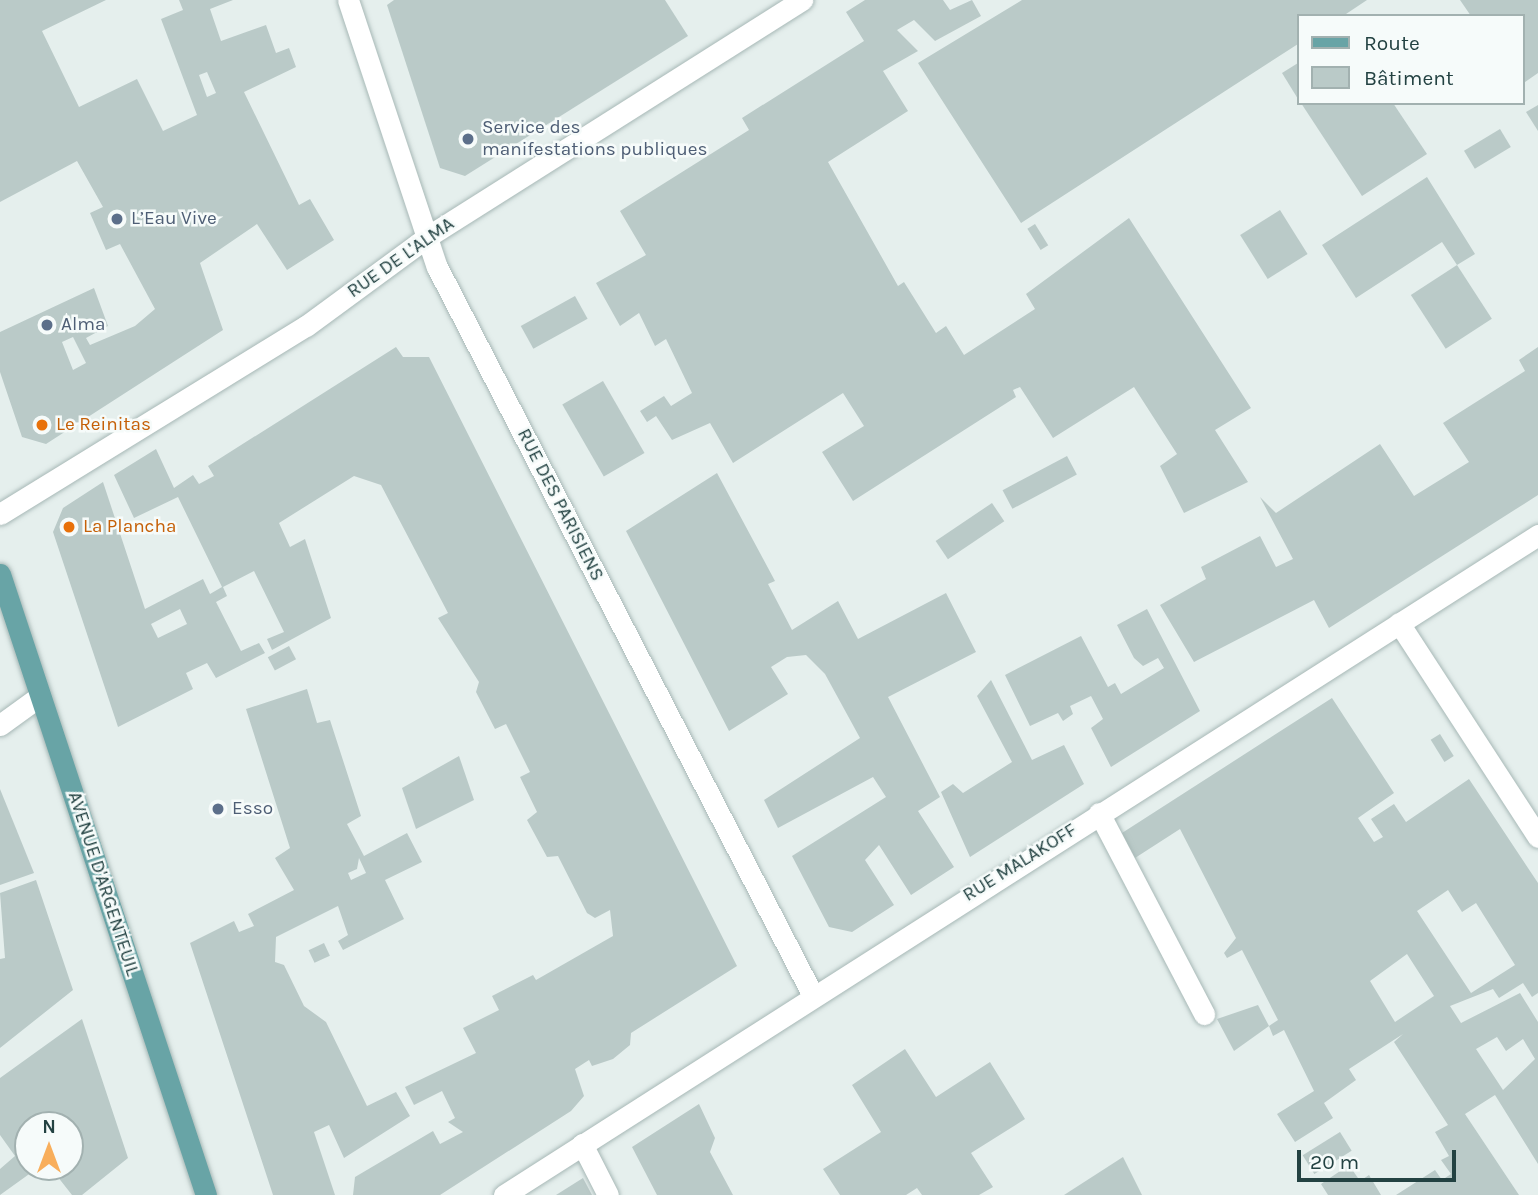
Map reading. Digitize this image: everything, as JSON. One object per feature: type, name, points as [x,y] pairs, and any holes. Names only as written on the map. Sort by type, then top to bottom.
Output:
[{"type":"main road","name":"AVENUE D'ARGENTEUIL","points":[[0,574],[206,1195]]},
{"type":"street","name":"RUE DES PARISIENS","points":[[348,0],[427,237],[812,994]]},
{"type":"street","name":"RUE DE L'ALMA","points":[[0,514],[306,326],[427,237],[802,0]]},
{"type":"street","name":"RUE MALAKOFF","points":[[504,1195],[812,994],[1538,535]]},
{"type":"street","points":[[1399,623],[1538,837]]},
{"type":"street","points":[[0,725],[40,696]]},
{"type":"street","points":[[1099,813],[1204,1014]]},
{"type":"street","points":[[582,1144],[608,1195]]},
{"type":"building","points":[[0,0],[106,0],[42,31],[79,107],[137,79],[163,131],[197,115],[161,19],[183,10],[179,0],[233,0],[210,9],[221,41],[266,25],[276,53],[289,48],[296,67],[244,92],[299,205],[310,199],[334,240],[287,270],[257,224],[200,263],[223,330],[46,444],[22,437],[0,372],[0,332],[94,288],[108,326],[86,338],[90,345],[135,326],[155,309],[120,244],[106,250],[90,213],[103,207],[77,161],[0,202]],"holes":[[[207,72],[216,93],[207,97],[199,75]],[[73,337],[86,363],[73,370],[62,342]]]},
{"type":"building","points":[[394,0],[665,0],[688,36],[465,176],[440,168],[387,5]]},
{"type":"building","points":[[865,0],[943,0],[950,10],[972,0],[981,16],[935,41],[914,20],[897,30],[918,51],[883,71],[908,111],[828,162],[898,286],[904,282],[936,333],[946,326],[964,355],[1035,309],[1026,294],[1129,218],[1251,408],[1215,430],[1248,482],[1184,513],[1160,466],[1177,454],[1134,387],[1053,438],[1020,387],[1013,390],[1016,397],[853,501],[822,452],[864,426],[843,393],[733,463],[710,423],[672,440],[656,416],[647,422],[640,411],[664,396],[671,406],[692,393],[666,339],[655,346],[639,313],[620,326],[596,283],[646,255],[620,211],[749,130],[742,118],[864,41],[846,12]]},
{"type":"building","points":[[1022,0],[1367,0],[1346,14],[1296,14],[1296,45],[1021,223],[918,63]]},
{"type":"building","points":[[1460,0],[1538,0],[1538,73],[1524,83],[1524,14],[1470,14]]},
{"type":"building","points":[[1296,64],[1296,96],[1282,73]]},
{"type":"building","points":[[1302,105],[1394,105],[1427,154],[1362,196]]},
{"type":"building","points":[[1538,105],[1538,131],[1526,112]]},
{"type":"building","points":[[1500,129],[1511,147],[1475,169],[1464,151]]},
{"type":"building","points":[[1427,177],[1475,254],[1457,265],[1442,242],[1356,298],[1322,245]]},
{"type":"building","points":[[1280,210],[1308,254],[1268,279],[1240,235]]},
{"type":"building","points":[[1035,224],[1048,245],[1041,250],[1027,229]]},
{"type":"building","points":[[1457,265],[1492,319],[1446,349],[1411,295]]},
{"type":"building","points":[[575,296],[588,319],[533,349],[521,326]]},
{"type":"building","points":[[396,347],[403,357],[429,357],[737,966],[631,1033],[630,1045],[613,1059],[592,1066],[589,1060],[575,1069],[584,1096],[571,1111],[440,1195],[353,1195],[355,1177],[433,1131],[440,1144],[463,1132],[448,1122],[455,1118],[442,1091],[414,1105],[405,1087],[476,1053],[463,1028],[499,1010],[492,996],[533,975],[536,980],[613,936],[610,910],[595,918],[587,913],[558,856],[547,857],[527,820],[537,812],[520,777],[530,772],[506,724],[495,729],[476,692],[479,682],[438,618],[448,613],[381,485],[354,476],[279,523],[290,547],[305,539],[331,618],[272,650],[267,639],[284,632],[254,571],[223,587],[227,596],[216,602],[241,651],[259,643],[265,653],[216,678],[207,663],[186,673],[193,689],[118,727],[53,532],[63,508],[103,482],[145,609],[203,579],[210,594],[222,587],[178,497],[134,518],[114,475],[156,449],[174,488],[193,475],[199,484],[214,476],[208,466]],"holes":[[[180,609],[187,624],[158,638],[151,624]]]},
{"type":"building","points":[[1538,347],[1538,495],[1329,628],[1314,600],[1194,662],[1160,605],[1206,579],[1201,567],[1260,536],[1276,567],[1293,559],[1260,497],[1276,513],[1380,444],[1414,496],[1469,462],[1443,423],[1525,371],[1519,360]]},
{"type":"building","points":[[603,381],[644,453],[604,476],[562,405]]},
{"type":"building","points":[[1067,456],[1077,475],[1012,509],[1003,490]]},
{"type":"building","points":[[717,473],[775,581],[768,584],[792,630],[838,601],[858,639],[946,593],[976,652],[888,697],[940,797],[918,811],[954,867],[911,895],[879,845],[865,860],[894,905],[852,932],[829,927],[792,856],[886,797],[873,777],[778,828],[764,800],[860,738],[825,674],[806,655],[787,657],[771,667],[788,694],[729,731],[626,531]]},
{"type":"building","points":[[992,503],[1004,521],[948,559],[936,541]]},
{"type":"building","points":[[1147,609],[1200,711],[1111,767],[1091,728],[1103,719],[1091,696],[1070,706],[1073,714],[1063,721],[1058,713],[1030,726],[1005,675],[1081,636],[1108,687],[1115,683],[1121,694],[1164,668],[1158,658],[1143,666],[1134,658],[1117,625]]},
{"type":"building","points":[[289,646],[296,659],[275,671],[268,657]]},
{"type":"building","points":[[991,680],[1032,760],[1064,745],[1084,784],[970,857],[941,792],[953,784],[963,793],[1012,762],[977,696]]},
{"type":"building","points":[[307,689],[317,723],[330,720],[361,816],[347,824],[364,856],[407,833],[422,862],[385,880],[404,919],[343,950],[338,941],[348,935],[338,906],[276,937],[275,962],[284,965],[304,1006],[326,1022],[367,1106],[396,1092],[410,1116],[344,1158],[329,1125],[314,1132],[335,1195],[273,1195],[190,943],[234,921],[239,932],[254,926],[248,914],[294,890],[275,858],[290,848],[246,709]],"holes":[[[359,858],[366,873],[351,880],[348,873],[357,869]]]},
{"type":"building","points":[[1332,698],[1394,793],[1358,818],[1374,842],[1383,837],[1371,819],[1394,804],[1406,822],[1469,779],[1538,883],[1538,993],[1532,997],[1523,983],[1499,998],[1493,989],[1450,1006],[1461,1023],[1520,993],[1538,1022],[1538,1164],[1495,1095],[1465,1114],[1519,1195],[1396,1195],[1435,1170],[1442,1180],[1451,1174],[1441,1160],[1449,1156],[1435,1132],[1448,1125],[1394,1042],[1403,1034],[1349,1069],[1356,1080],[1324,1103],[1333,1118],[1295,1142],[1277,1114],[1314,1091],[1284,1030],[1273,1036],[1269,1026],[1278,1020],[1242,950],[1227,958],[1224,953],[1236,938],[1180,829],[1135,858],[1122,833]],"holes":[[[1448,890],[1462,912],[1476,903],[1515,965],[1471,993],[1417,911]],[[1407,954],[1434,996],[1395,1022],[1370,981]],[[1497,1037],[1506,1051],[1523,1039],[1535,1059],[1503,1090],[1476,1049]]]},
{"type":"building","points":[[1440,734],[1454,756],[1444,762],[1431,740]]},
{"type":"building","points":[[459,756],[474,800],[416,829],[402,788]]},
{"type":"building","points":[[0,789],[34,873],[0,885]]},
{"type":"building","points":[[36,880],[73,990],[0,1048],[0,959],[5,958],[0,893]]},
{"type":"building","points":[[324,943],[330,956],[315,963],[309,950]]},
{"type":"building","points":[[1258,1005],[1269,1026],[1234,1051],[1217,1019]]},
{"type":"building","points":[[82,1019],[128,1158],[82,1195],[72,1195],[61,1181],[84,1181],[84,1111],[14,1111],[14,1155],[0,1135],[0,1078]]},
{"type":"building","points":[[905,1049],[936,1097],[990,1062],[1025,1119],[971,1153],[993,1187],[979,1195],[922,1195],[917,1188],[906,1195],[840,1195],[823,1169],[881,1132],[852,1085]]},
{"type":"building","points":[[699,1104],[715,1138],[710,1152],[733,1195],[657,1195],[632,1147]]},
{"type":"building","points":[[1340,1132],[1352,1151],[1314,1174],[1303,1155]]},
{"type":"building","points":[[14,1157],[14,1181],[20,1181],[0,1195],[0,1169]]},
{"type":"building","points":[[1123,1157],[1142,1195],[1064,1195]]},
{"type":"building","points":[[1349,1165],[1360,1181],[1369,1175],[1381,1195],[1328,1195],[1321,1184]]},
{"type":"building","points":[[583,1178],[592,1195],[556,1195]]},
{"type":"place","name":"Service des manifestations publiques","points":[[468,139]]},
{"type":"place","name":"L’Eau Vive","points":[[117,219]]},
{"type":"place","name":"Alma","points":[[47,325]]},
{"type":"place","name":"Le Reinitas","points":[[42,425]]},
{"type":"place","name":"La Plancha","points":[[69,527]]},
{"type":"place","name":"Esso","points":[[218,809]]}]
